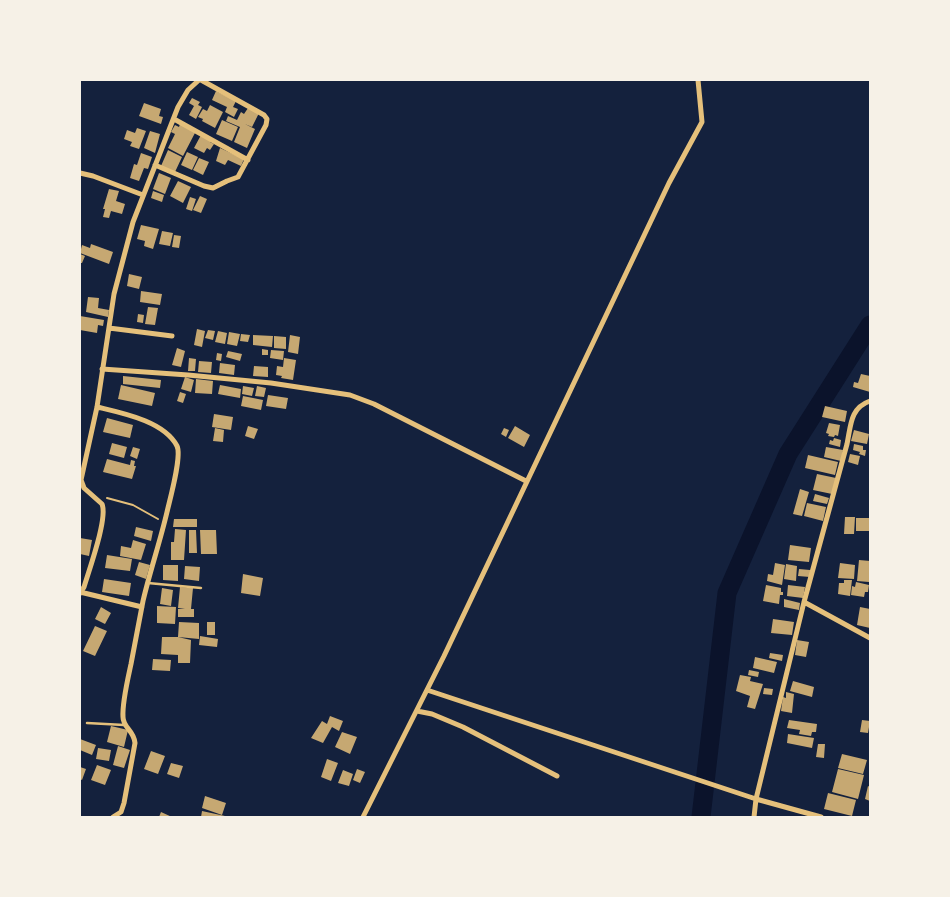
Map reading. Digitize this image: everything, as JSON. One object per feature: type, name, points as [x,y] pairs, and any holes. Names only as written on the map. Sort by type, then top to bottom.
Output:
[{"type":"street","points":[[142,607],[80,593],[84,587],[98,541],[103,513],[102,504],[84,488],[81,480],[97,407],[114,294],[133,222],[144,195],[155,165],[178,107],[188,90],[200,80],[264,115],[267,119],[266,125],[238,178],[213,188],[155,165]]},
{"type":"street","points":[[363,817],[427,690],[669,183],[702,122],[698,80]]},
{"type":"street","points":[[174,118],[248,160]]},
{"type":"street","points":[[80,173],[144,195]]},
{"type":"street","points":[[109,328],[172,336]]},
{"type":"street","points":[[102,369],[262,382],[350,395],[374,404],[526,481]]},
{"type":"street","points":[[754,817],[756,799],[804,602],[848,444],[853,417],[856,409],[870,401]]},
{"type":"street","points":[[97,407],[140,418],[167,433],[177,445],[178,450],[178,464],[165,522],[142,607],[127,684],[122,717],[125,725],[134,733],[135,743],[121,812],[113,817]]},
{"type":"street","points":[[804,602],[870,638]]},
{"type":"street","points":[[427,690],[756,799],[821,817]]},
{"type":"street","points":[[416,711],[432,714],[463,728],[557,776]]},
{"type":"lane","points":[[148,583],[200,588]]},
{"type":"lane","points":[[86,723],[125,725]]},
{"type":"path","points":[[107,498],[134,505],[165,522]]},
{"type":"building","points":[[216,91],[236,101],[233,107],[238,109],[234,117],[225,112],[227,107],[212,100]]},
{"type":"building","points":[[192,98],[200,102],[198,105],[202,107],[196,119],[189,115],[194,106],[189,103]]},
{"type":"building","points":[[144,103],[161,109],[159,116],[163,117],[161,124],[139,116]]},
{"type":"building","points":[[210,105],[223,112],[215,128],[198,117],[203,109],[207,111]]},
{"type":"building","points":[[248,108],[259,113],[252,127],[245,124],[255,129],[247,148],[234,142],[240,127],[226,121],[228,116],[237,120],[241,112],[244,114]]},
{"type":"building","points":[[222,120],[238,127],[232,141],[216,134]]},
{"type":"building","points":[[180,124],[196,131],[183,156],[168,148],[175,134],[171,132],[175,125],[179,127]]},
{"type":"building","points":[[137,128],[146,131],[139,149],[130,146],[132,142],[124,139],[127,130],[135,133]]},
{"type":"building","points":[[150,131],[160,134],[155,153],[144,148]]},
{"type":"building","points":[[201,135],[211,140],[210,142],[214,144],[210,150],[207,148],[204,153],[194,148]]},
{"type":"building","points":[[220,148],[244,159],[241,166],[228,160],[225,165],[216,161]]},
{"type":"building","points":[[168,150],[182,157],[175,172],[161,166]]},
{"type":"building","points":[[187,152],[198,157],[192,170],[181,165]]},
{"type":"building","points":[[141,153],[152,157],[148,169],[144,168],[139,181],[130,178],[134,164],[137,165]]},
{"type":"building","points":[[199,158],[209,162],[203,175],[193,170]]},
{"type":"building","points":[[159,173],[171,178],[165,194],[153,189]]},
{"type":"building","points":[[178,181],[191,187],[183,203],[170,196]]},
{"type":"building","points":[[109,189],[119,191],[116,201],[125,204],[122,214],[111,211],[109,218],[103,217],[105,209],[103,209]]},
{"type":"building","points":[[153,191],[164,195],[162,202],[151,198]]},
{"type":"building","points":[[200,196],[207,199],[201,213],[193,210]]},
{"type":"building","points":[[190,197],[196,199],[192,211],[186,209]]},
{"type":"building","points":[[141,225],[159,229],[153,249],[144,246],[145,241],[137,239]]},
{"type":"building","points":[[162,231],[173,233],[170,246],[159,244]]},
{"type":"building","points":[[174,235],[181,236],[179,248],[172,247]]},
{"type":"building","points":[[91,244],[113,252],[109,264],[80,253],[82,245],[90,248]]},
{"type":"building","points":[[80,254],[85,256],[82,263],[80,263]]},
{"type":"building","points":[[129,274],[142,277],[139,289],[127,286]]},
{"type":"building","points":[[141,291],[162,294],[160,305],[140,302]]},
{"type":"building","points":[[88,297],[99,298],[98,308],[109,310],[108,317],[86,312]]},
{"type":"building","points":[[148,307],[158,308],[155,325],[145,324]]},
{"type":"building","points":[[138,314],[144,315],[143,323],[137,322]]},
{"type":"building","points":[[80,316],[104,320],[103,326],[98,325],[97,333],[80,330]]},
{"type":"building","points":[[197,329],[205,331],[202,347],[194,345]]},
{"type":"building","points":[[208,330],[215,331],[213,340],[205,338]]},
{"type":"building","points":[[218,331],[227,333],[225,344],[215,342]]},
{"type":"building","points":[[229,332],[240,334],[237,346],[227,344]]},
{"type":"building","points":[[241,334],[250,335],[248,342],[240,341]]},
{"type":"building","points":[[253,335],[273,336],[272,347],[253,345]]},
{"type":"building","points":[[290,335],[300,337],[298,354],[288,352]]},
{"type":"building","points":[[274,336],[286,337],[286,349],[274,348]]},
{"type":"building","points":[[177,348],[185,351],[181,367],[172,365]]},
{"type":"building","points":[[262,349],[268,350],[268,355],[262,355]]},
{"type":"building","points":[[271,350],[284,351],[283,360],[270,358]]},
{"type":"building","points":[[228,351],[242,354],[240,361],[226,357]]},
{"type":"building","points":[[217,353],[222,354],[221,361],[216,360]]},
{"type":"building","points":[[189,358],[196,359],[195,371],[188,371]]},
{"type":"building","points":[[284,358],[296,360],[293,380],[276,375],[277,366],[283,367]]},
{"type":"building","points":[[199,361],[212,362],[211,373],[198,372]]},
{"type":"building","points":[[220,363],[235,365],[234,375],[219,373]]},
{"type":"building","points":[[254,366],[268,367],[268,377],[253,376]]},
{"type":"building","points":[[861,374],[870,376],[870,392],[853,387],[854,382],[858,383]]},
{"type":"building","points":[[123,376],[161,380],[160,388],[123,384]]},
{"type":"building","points":[[185,377],[194,380],[191,392],[181,389]]},
{"type":"building","points":[[196,379],[213,381],[212,394],[195,393]]},
{"type":"building","points":[[121,385],[155,393],[152,406],[118,399]]},
{"type":"building","points":[[220,385],[241,389],[240,398],[218,394]]},
{"type":"building","points":[[243,386],[254,388],[252,396],[242,394]]},
{"type":"building","points":[[257,386],[266,388],[264,397],[255,396]]},
{"type":"building","points":[[180,392],[186,394],[183,403],[177,401]]},
{"type":"building","points":[[268,395],[288,398],[286,409],[266,406]]},
{"type":"building","points":[[243,396],[263,400],[261,410],[241,406]]},
{"type":"building","points":[[825,406],[847,411],[845,422],[822,417]]},
{"type":"building","points":[[214,414],[233,417],[231,430],[212,427]]},
{"type":"building","points":[[107,418],[133,425],[130,438],[103,432]]},
{"type":"building","points":[[829,423],[840,425],[838,436],[828,436],[829,434],[826,433]]},
{"type":"building","points":[[248,426],[258,429],[254,439],[245,436]]},
{"type":"building","points":[[515,426],[530,435],[524,447],[508,438]]},
{"type":"building","points":[[215,428],[224,430],[223,442],[213,441]]},
{"type":"building","points":[[504,428],[509,430],[506,437],[501,434]]},
{"type":"building","points":[[854,430],[869,434],[867,444],[851,441]]},
{"type":"building","points":[[834,438],[841,440],[840,447],[829,444],[830,440],[833,441]]},
{"type":"building","points":[[112,443],[127,447],[124,458],[109,454]]},
{"type":"building","points":[[854,444],[863,446],[863,450],[866,450],[865,456],[853,450]]},
{"type":"building","points":[[133,447],[140,449],[137,459],[130,456]]},
{"type":"building","points":[[826,447],[843,450],[841,461],[824,457]]},
{"type":"building","points":[[850,454],[860,456],[858,465],[848,462]]},
{"type":"building","points":[[808,455],[838,462],[835,475],[805,468]]},
{"type":"building","points":[[107,459],[130,465],[131,460],[135,461],[134,466],[136,466],[132,479],[103,472]]},
{"type":"building","points":[[817,474],[836,478],[832,494],[813,490]]},
{"type":"building","points":[[800,489],[809,492],[802,516],[793,514]]},
{"type":"building","points":[[815,494],[829,498],[827,504],[813,501]]},
{"type":"building","points":[[807,503],[826,507],[823,521],[804,516]]},
{"type":"building","points":[[845,517],[855,517],[854,534],[844,534]]},
{"type":"building","points":[[856,518],[870,518],[870,531],[856,531]]},
{"type":"building","points":[[174,519],[197,519],[197,527],[173,527]]},
{"type":"building","points":[[136,527],[153,531],[151,541],[134,536]]},
{"type":"building","points":[[175,529],[186,530],[184,560],[171,560],[171,542],[174,542]]},
{"type":"building","points":[[189,530],[196,530],[197,553],[189,553]]},
{"type":"building","points":[[200,530],[216,530],[217,554],[201,554]]},
{"type":"building","points":[[80,538],[92,540],[89,556],[80,554]]},
{"type":"building","points":[[133,540],[146,544],[141,560],[120,556],[121,546],[131,548]]},
{"type":"building","points":[[790,545],[811,548],[809,562],[788,560]]},
{"type":"building","points":[[107,555],[132,559],[130,571],[105,568]]},
{"type":"building","points":[[859,560],[870,561],[869,582],[857,581]]},
{"type":"building","points":[[139,562],[150,565],[146,579],[135,575]]},
{"type":"building","points":[[775,563],[785,565],[782,585],[767,581],[768,574],[773,575]]},
{"type":"building","points":[[840,563],[855,565],[854,579],[838,578]]},
{"type":"building","points":[[786,564],[797,566],[796,581],[784,579]]},
{"type":"building","points":[[163,565],[178,565],[178,581],[163,580]]},
{"type":"building","points":[[185,566],[200,567],[199,581],[184,579]]},
{"type":"building","points":[[799,569],[810,570],[810,577],[798,576]]},
{"type":"building","points":[[243,574],[263,578],[260,596],[241,593]]},
{"type":"building","points":[[104,579],[131,583],[129,596],[102,592]]},
{"type":"building","points":[[844,580],[852,580],[850,596],[838,594],[839,583],[844,583]]},
{"type":"building","points":[[856,582],[869,585],[868,592],[865,592],[864,597],[851,595],[852,586],[855,587]]},
{"type":"building","points":[[766,585],[781,588],[783,595],[780,595],[779,604],[763,601]]},
{"type":"building","points":[[788,585],[805,587],[803,598],[787,596]]},
{"type":"building","points":[[180,587],[193,588],[191,609],[194,609],[194,617],[178,617],[178,609],[185,609],[178,608]]},
{"type":"building","points":[[162,588],[173,590],[171,606],[160,604]]},
{"type":"building","points":[[784,599],[800,603],[799,610],[784,607]]},
{"type":"building","points":[[157,606],[176,607],[175,624],[157,623]]},
{"type":"building","points":[[101,607],[111,613],[105,624],[95,619]]},
{"type":"building","points":[[860,607],[870,609],[870,628],[857,625]]},
{"type":"building","points":[[773,619],[794,622],[792,635],[771,633]]},
{"type":"building","points":[[179,622],[199,623],[199,639],[178,637]]},
{"type":"building","points":[[207,622],[215,622],[215,635],[207,635]]},
{"type":"building","points":[[95,626],[107,631],[95,656],[83,651]]},
{"type":"building","points":[[200,636],[218,639],[217,647],[199,645]]},
{"type":"building","points":[[162,637],[178,637],[191,640],[190,663],[178,663],[178,655],[161,654]]},
{"type":"building","points":[[797,640],[809,642],[806,657],[795,655]]},
{"type":"building","points":[[770,653],[783,655],[782,661],[769,658]]},
{"type":"building","points":[[755,657],[777,662],[774,673],[753,668]]},
{"type":"building","points":[[153,659],[171,660],[170,671],[152,670]]},
{"type":"building","points":[[749,670],[759,672],[758,677],[748,675]]},
{"type":"building","points":[[740,675],[751,677],[750,681],[763,684],[755,709],[747,707],[750,696],[736,691]]},
{"type":"building","points":[[793,681],[814,687],[812,697],[790,691]]},
{"type":"building","points":[[764,688],[773,689],[772,695],[763,694]]},
{"type":"building","points":[[786,692],[794,694],[792,713],[781,711],[783,697],[786,698]]},
{"type":"building","points":[[330,716],[343,721],[339,731],[332,727],[323,743],[311,738],[322,721],[327,724]]},
{"type":"building","points":[[789,720],[817,724],[816,732],[812,732],[811,736],[799,734],[800,730],[787,728]]},
{"type":"building","points":[[862,720],[870,721],[868,733],[860,732]]},
{"type":"building","points":[[111,726],[128,730],[124,747],[107,742]]},
{"type":"building","points":[[342,732],[357,737],[350,754],[335,747]]},
{"type":"building","points":[[788,734],[814,738],[812,748],[787,743]]},
{"type":"building","points":[[80,739],[96,745],[92,755],[80,750]]},
{"type":"building","points":[[818,744],[825,744],[824,758],[816,757]]},
{"type":"building","points":[[118,746],[130,750],[124,768],[113,765]]},
{"type":"building","points":[[98,748],[111,750],[109,761],[96,759]]},
{"type":"building","points":[[151,751],[165,756],[158,774],[144,769]]},
{"type":"building","points":[[842,754],[867,760],[863,774],[838,768]]},
{"type":"building","points":[[327,759],[338,763],[331,781],[321,777]]},
{"type":"building","points":[[171,763],[183,766],[179,778],[167,774]]},
{"type":"building","points":[[97,765],[111,770],[105,785],[91,780]]},
{"type":"building","points":[[80,767],[86,769],[82,780],[80,779]]},
{"type":"building","points":[[357,769],[365,772],[360,783],[353,780]]},
{"type":"building","points":[[838,769],[864,775],[858,799],[832,792]]},
{"type":"building","points":[[343,770],[353,774],[349,786],[338,783]]},
{"type":"building","points":[[868,786],[870,787],[870,801],[865,799]]},
{"type":"building","points":[[828,793],[856,800],[852,816],[824,809]]},
{"type":"building","points":[[205,796],[226,803],[222,815],[202,808]]},
{"type":"building","points":[[202,811],[225,816],[225,817],[201,817]]},
{"type":"building","points":[[161,812],[172,817],[159,817]]},
{"type":"waterway","points":[[701,817],[727,593],[788,454],[870,325]]}]
